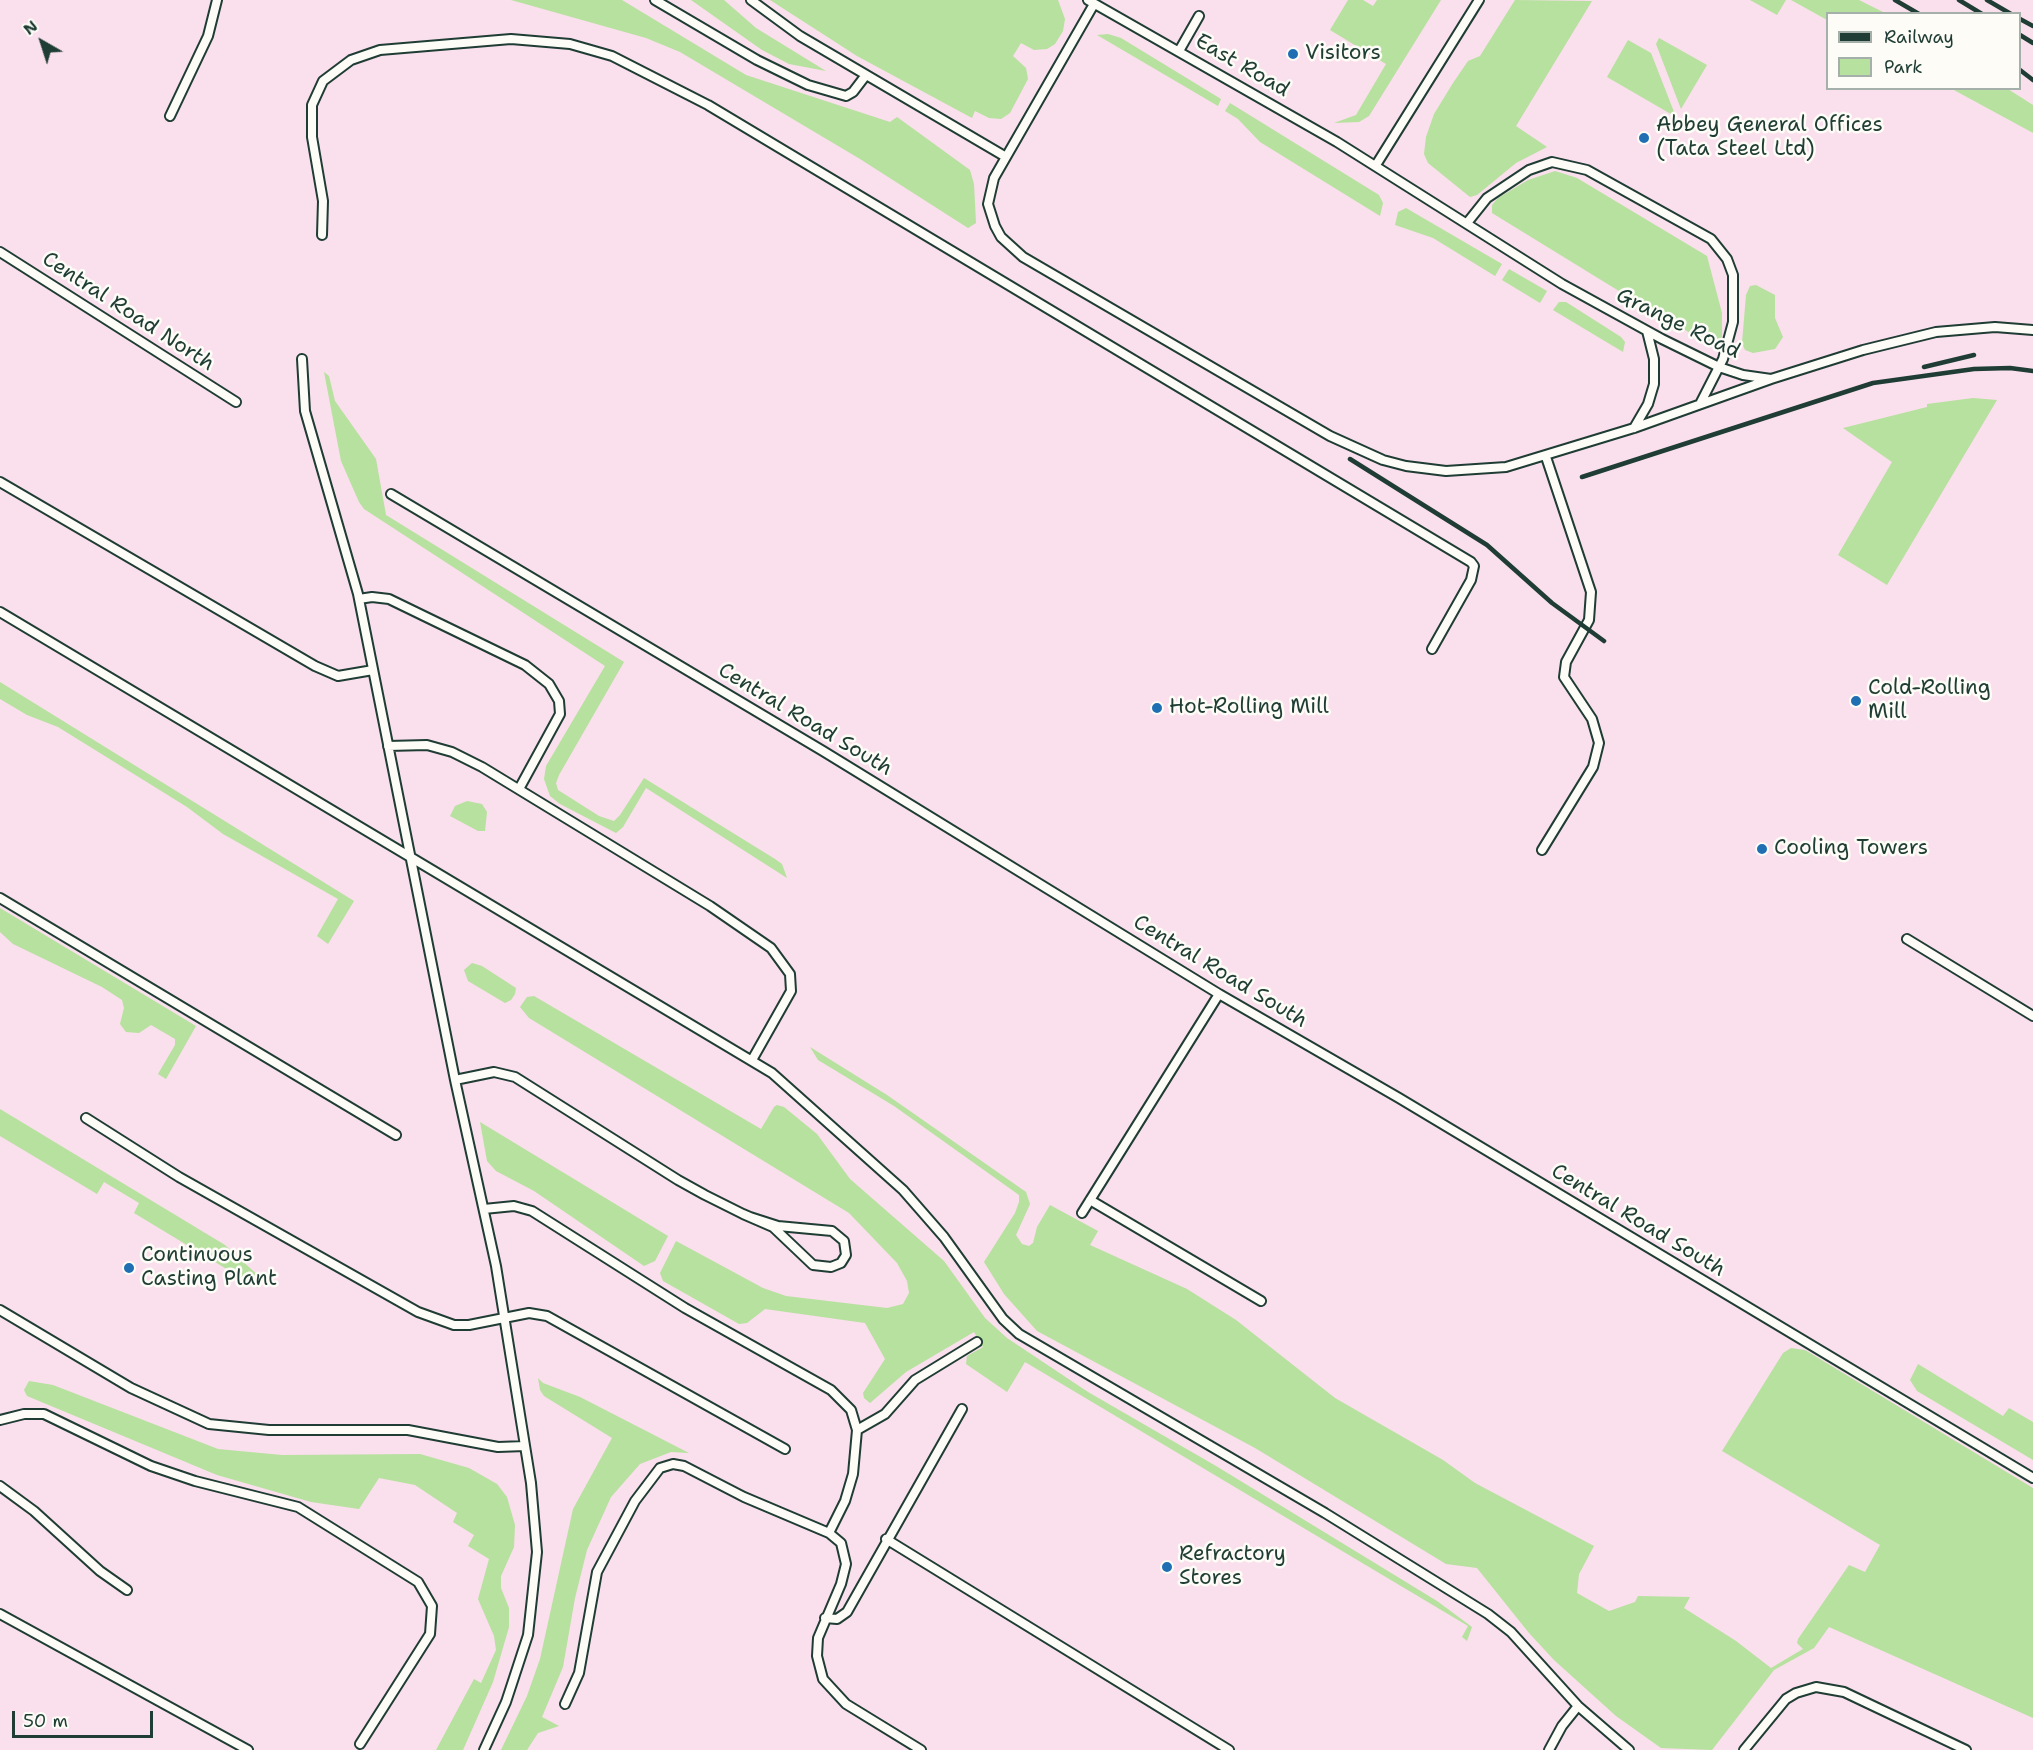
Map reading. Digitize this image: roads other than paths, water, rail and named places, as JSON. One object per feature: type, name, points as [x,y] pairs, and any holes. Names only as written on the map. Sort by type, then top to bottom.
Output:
[{"type":"lane","points":[[170,116],[208,36],[217,0]]},
{"type":"lane","points":[[655,0],[757,60],[808,85],[846,96],[853,92],[866,75]]},
{"type":"lane","points":[[751,0],[800,36],[1006,157]]},
{"type":"lane","points":[[1376,165],[1479,0]]},
{"type":"lane","points":[[1091,2],[992,185],[988,204],[994,226],[1012,249],[1323,432],[1383,460],[1426,470],[1476,470],[1506,467],[1634,428],[1771,379]]},
{"type":"lane","name":"East Road","points":[[1091,2],[1376,165]]},
{"type":"lane","points":[[1179,51],[1199,16]]},
{"type":"lane","points":[[322,235],[323,201],[312,136],[312,105],[323,81],[351,60],[380,50],[511,39],[570,44],[612,56],[708,105],[1472,562],[1474,566],[1471,580],[1431,649]]},
{"type":"lane","points":[[1467,223],[1487,198],[1529,170],[1552,162],[1587,170],[1700,231],[1720,248],[1727,259],[1734,285],[1731,332],[1719,367],[1700,404]]},
{"type":"lane","name":"Grange Road","points":[[1376,165],[1562,284],[1647,331],[1719,367],[1743,375],[1771,379],[1863,350],[1936,332],[1995,327],[2033,330]]},
{"type":"lane","name":"Central Road North","points":[[0,252],[236,402]]},
{"type":"lane","points":[[1634,428],[1648,404],[1654,384],[1654,359],[1647,331]]},
{"type":"lane","points":[[302,359],[305,411],[359,599],[505,1318],[537,1537],[532,1613],[514,1680],[484,1750]]},
{"type":"lane","points":[[1542,850],[1593,767],[1599,743],[1592,719],[1564,677],[1566,662],[1587,624],[1592,603],[1589,582],[1546,456]]},
{"type":"lane","points":[[0,482],[315,666],[338,676],[374,670]]},
{"type":"lane","name":"Central Road South","points":[[391,494],[823,751],[1219,994],[1399,1098],[2033,1478]]},
{"type":"lane","points":[[359,599],[372,597],[389,599],[525,665],[549,684],[559,701],[560,714],[519,789]]},
{"type":"lane","points":[[0,612],[752,1060],[783,1082],[903,1190],[944,1237],[1003,1318],[1019,1334],[1219,1450],[1488,1614],[1511,1632],[1578,1706],[1629,1750]]},
{"type":"lane","points":[[388,746],[414,744],[452,752],[519,789],[710,906],[742,927],[780,957],[790,974],[791,991],[752,1060]]},
{"type":"lane","points":[[0,898],[396,1134]]},
{"type":"lane","points":[[1907,939],[2033,1016]]},
{"type":"lane","points":[[1082,1213],[1219,994]]},
{"type":"lane","points":[[455,1080],[494,1072],[515,1077],[678,1180],[750,1217],[777,1230],[813,1265],[831,1268],[841,1263],[846,1255],[844,1241],[832,1231],[778,1226],[750,1217]]},
{"type":"lane","points":[[86,1118],[180,1178],[418,1312],[454,1324],[468,1325],[535,1313],[555,1320],[785,1449]]},
{"type":"lane","points":[[1090,1200],[1262,1302]]},
{"type":"lane","points":[[483,1209],[508,1206],[532,1211],[685,1308],[831,1390],[851,1410],[857,1430],[854,1474],[845,1501],[829,1533]]},
{"type":"lane","points":[[0,1310],[131,1388],[209,1424],[259,1430],[408,1430],[498,1447],[525,1446]]},
{"type":"lane","points":[[857,1430],[885,1414],[915,1380],[977,1342]]},
{"type":"lane","points":[[825,1618],[837,1619],[847,1612],[886,1539],[962,1409]]},
{"type":"lane","points":[[0,1420],[24,1414],[44,1413],[151,1466],[195,1481],[298,1506],[418,1582],[432,1606],[430,1634],[360,1744]]},
{"type":"lane","points":[[565,1704],[579,1673],[597,1572],[630,1510],[660,1468],[673,1464],[684,1466],[744,1497],[829,1533],[841,1543],[846,1564],[842,1584],[818,1638],[817,1656],[820,1671],[826,1686],[846,1704],[921,1750]]},
{"type":"lane","points":[[0,1486],[34,1511],[100,1571],[127,1590]]},
{"type":"lane","points":[[886,1539],[1229,1750]]},
{"type":"lane","points":[[0,1614],[248,1750]]},
{"type":"lane","points":[[1744,1750],[1786,1699],[1796,1693],[1816,1687],[1844,1692],[1966,1750]]},
{"type":"lane","points":[[1549,1750],[1562,1726],[1578,1706]]},
{"type":"railway","points":[[1895,0],[1916,12]]},
{"type":"railway","points":[[1959,0],[1979,12]]},
{"type":"railway","points":[[1987,0],[2008,12]]},
{"type":"railway","points":[[2021,20],[2033,26]]},
{"type":"railway","points":[[2021,36],[2033,43]]},
{"type":"railway","points":[[2021,71],[2033,80]]},
{"type":"railway","points":[[1924,367],[1974,355]]},
{"type":"railway","points":[[1582,477],[1873,383],[1974,369],[2010,368],[2033,371]]},
{"type":"railway","points":[[1350,459],[1487,545],[1552,603],[1604,641]]},
{"type":"place","name":"Visitors","points":[[1293,54]]},
{"type":"place","name":"Abbey General Offices (Tata Steel Ltd)","points":[[1644,138]]},
{"type":"place","name":"Cold-Rolling Mill","points":[[1856,701]]},
{"type":"place","name":"Hot-Rolling Mill","points":[[1157,708]]},
{"type":"place","name":"Cooling Towers","points":[[1762,849]]},
{"type":"place","name":"Continuous Casting Plant","points":[[129,1268]]},
{"type":"place","name":"Refractory Stores","points":[[1167,1567]]}]
